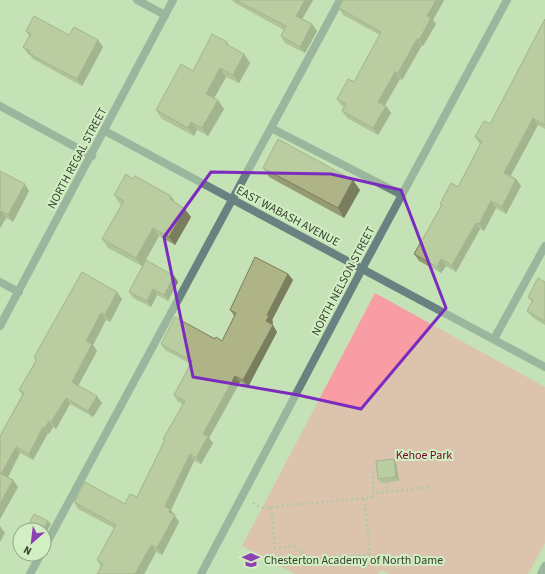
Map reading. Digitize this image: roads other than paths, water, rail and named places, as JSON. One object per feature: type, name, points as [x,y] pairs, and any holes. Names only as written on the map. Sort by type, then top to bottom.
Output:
[{"type":"street","points":[[137,0],[165,15]]},
{"type":"street","name":"NORTH REGAL STREET","points":[[0,326],[92,156],[173,0]]},
{"type":"street","points":[[52,533],[340,0]]},
{"type":"street","name":"NORTH NELSON STREET","points":[[201,574],[362,269],[507,0]]},
{"type":"street","points":[[0,106],[92,156]]},
{"type":"street","points":[[271,128],[402,195]]},
{"type":"street","name":"EAST WABASH AVENUE","points":[[105,131],[545,367]]},
{"type":"street","points":[[494,339],[545,246]]},
{"type":"street","points":[[0,282],[19,292]]},
{"type":"street","points":[[30,574],[37,562]]},
{"type":"street","points":[[541,574],[545,566]]},
{"type":"place","name":"Chesterton Academy of North Dame","points":[[251,560]]},
{"type":"park label","name":"Kehoe Park","points":[[424,455]]}]
